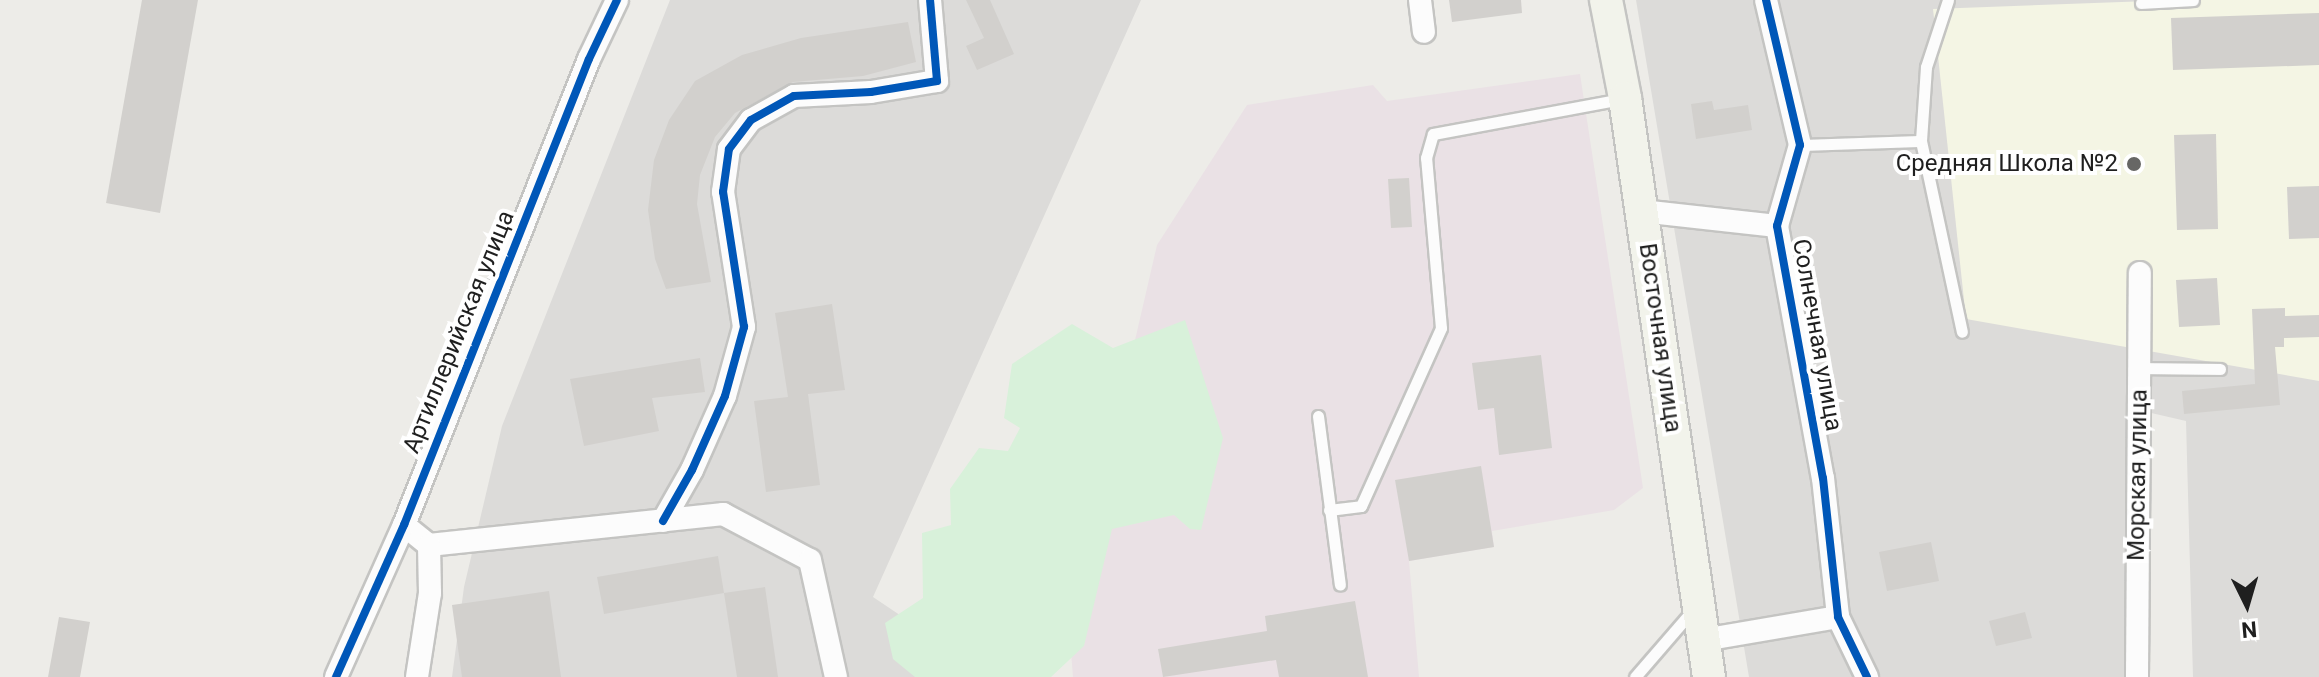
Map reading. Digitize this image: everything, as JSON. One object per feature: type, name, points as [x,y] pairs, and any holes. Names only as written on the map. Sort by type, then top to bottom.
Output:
[{"type":"street","name":"Артиллерийская улица","points":[[336,677],[404,525],[589,59],[617,0]]},
{"type":"street","points":[[663,521],[692,470],[725,396],[744,327],[723,192],[729,149],[751,120],[794,96],[871,92],[937,81],[930,0]]},
{"type":"street","points":[[1420,0],[1424,32]]},
{"type":"street","name":"Восточная улица","points":[[1606,0],[1625,98],[1709,677]]},
{"type":"street","name":"Солнечная улица","points":[[1766,0],[1800,145],[1777,226],[1823,478],[1838,617],[1867,677]]},
{"type":"street","points":[[1641,211],[1777,226]]},
{"type":"street","name":"Морская улица","points":[[2137,677],[2140,273]]},
{"type":"street","points":[[404,525],[429,545],[723,514],[810,560],[836,677]]},
{"type":"street","points":[[417,677],[430,593],[429,545]]},
{"type":"street","points":[[1703,640],[1838,617]]},
{"type":"lane","points":[[1948,0],[1926,67],[1921,141],[1962,332]]},
{"type":"lane","points":[[2141,3],[2193,0]]},
{"type":"lane","points":[[1329,510],[1361,506],[1441,328],[1426,158],[1433,134],[1625,98]]},
{"type":"lane","points":[[1800,145],[1921,141]]},
{"type":"lane","points":[[2140,368],[2220,369]]},
{"type":"lane","points":[[1318,416],[1340,585]]},
{"type":"lane","points":[[1635,677],[1698,605]]},
{"type":"shaded area","points":[[670,0],[1141,0],[873,597],[992,677],[452,677],[464,587],[502,426]]},
{"type":"shaded area","points":[[1636,0],[2319,0],[2319,677],[2193,677],[2186,421],[2134,409],[2139,677],[1749,677]]},
{"type":"shaded area","name":"Средняя Школа №2","points":[[2177,0],[2319,0],[2319,381],[1966,319],[1933,9]]},
{"type":"shaded area","points":[[1580,74],[1643,488],[1614,510],[1492,531],[1494,547],[1409,561],[1419,677],[1073,677],[1069,626],[1157,245],[1247,105],[1373,85],[1387,101]]},
{"type":"green space","points":[[1185,320],[1223,438],[1201,530],[1190,529],[1174,515],[1112,529],[1084,646],[1051,677],[915,677],[893,659],[885,623],[923,598],[922,533],[951,525],[950,489],[979,448],[1008,451],[1020,428],[1004,418],[1012,364],[1072,324],[1113,348]]},
{"type":"building","points":[[142,0],[198,0],[160,213],[106,203]]},
{"type":"building","points":[[966,0],[990,0],[1014,54],[977,70],[966,46],[984,38]]},
{"type":"building","points":[[1449,0],[1521,0],[1522,13],[1452,22]]},
{"type":"building","points":[[2319,13],[2319,65],[2173,70],[2171,18]]},
{"type":"building","points":[[908,22],[916,62],[863,76],[793,82],[735,113],[715,137],[700,175],[697,204],[711,282],[666,289],[655,259],[648,210],[654,160],[669,120],[695,81],[742,55],[801,38]]},
{"type":"building","points":[[1712,101],[1714,110],[1748,105],[1752,130],[1696,139],[1691,104]]},
{"type":"building","points":[[2216,134],[2218,229],[2177,230],[2174,135]]},
{"type":"building","points":[[1409,178],[1412,227],[1391,228],[1388,179]]},
{"type":"building","points":[[2319,186],[2319,238],[2289,239],[2287,187]]},
{"type":"building","points":[[2217,278],[2220,325],[2179,327],[2176,280]]},
{"type":"building","points":[[832,304],[845,390],[808,394],[820,485],[766,492],[754,401],[788,397],[775,313]]},
{"type":"building","points":[[2285,308],[2285,316],[2319,315],[2319,337],[2284,338],[2284,347],[2275,347],[2280,405],[2184,414],[2182,391],[2255,384],[2252,309]]},
{"type":"building","points":[[1541,355],[1552,448],[1499,455],[1494,408],[1478,410],[1472,363]]},
{"type":"building","points":[[700,358],[705,392],[652,398],[659,431],[584,446],[570,379]]},
{"type":"building","points":[[1481,466],[1494,547],[1409,561],[1395,480]]},
{"type":"building","points":[[1931,542],[1939,581],[1887,591],[1879,552]]},
{"type":"building","points":[[718,556],[724,593],[604,614],[597,577]]},
{"type":"building","points":[[765,587],[778,677],[737,677],[724,593]]},
{"type":"building","points":[[549,591],[561,677],[462,677],[452,605]]},
{"type":"building","points":[[1355,601],[1368,677],[1279,677],[1276,660],[1163,677],[1158,649],[1267,631],[1265,616]]},
{"type":"building","points":[[2025,612],[2032,638],[1996,646],[1989,621]]},
{"type":"building","points":[[59,617],[90,622],[80,677],[48,677]]},
{"type":"cycle path","points":[[336,677],[404,525],[589,59],[617,0]]},
{"type":"cycle path","points":[[663,521],[692,470],[725,396],[744,327],[723,192],[729,149],[751,120],[794,96],[871,92],[937,81],[930,0]]},
{"type":"cycle path","points":[[1766,0],[1800,145],[1777,226],[1823,478],[1838,617],[1867,677]]},
{"type":"place","name":"Средняя Школа №2","points":[[2134,164]]}]
